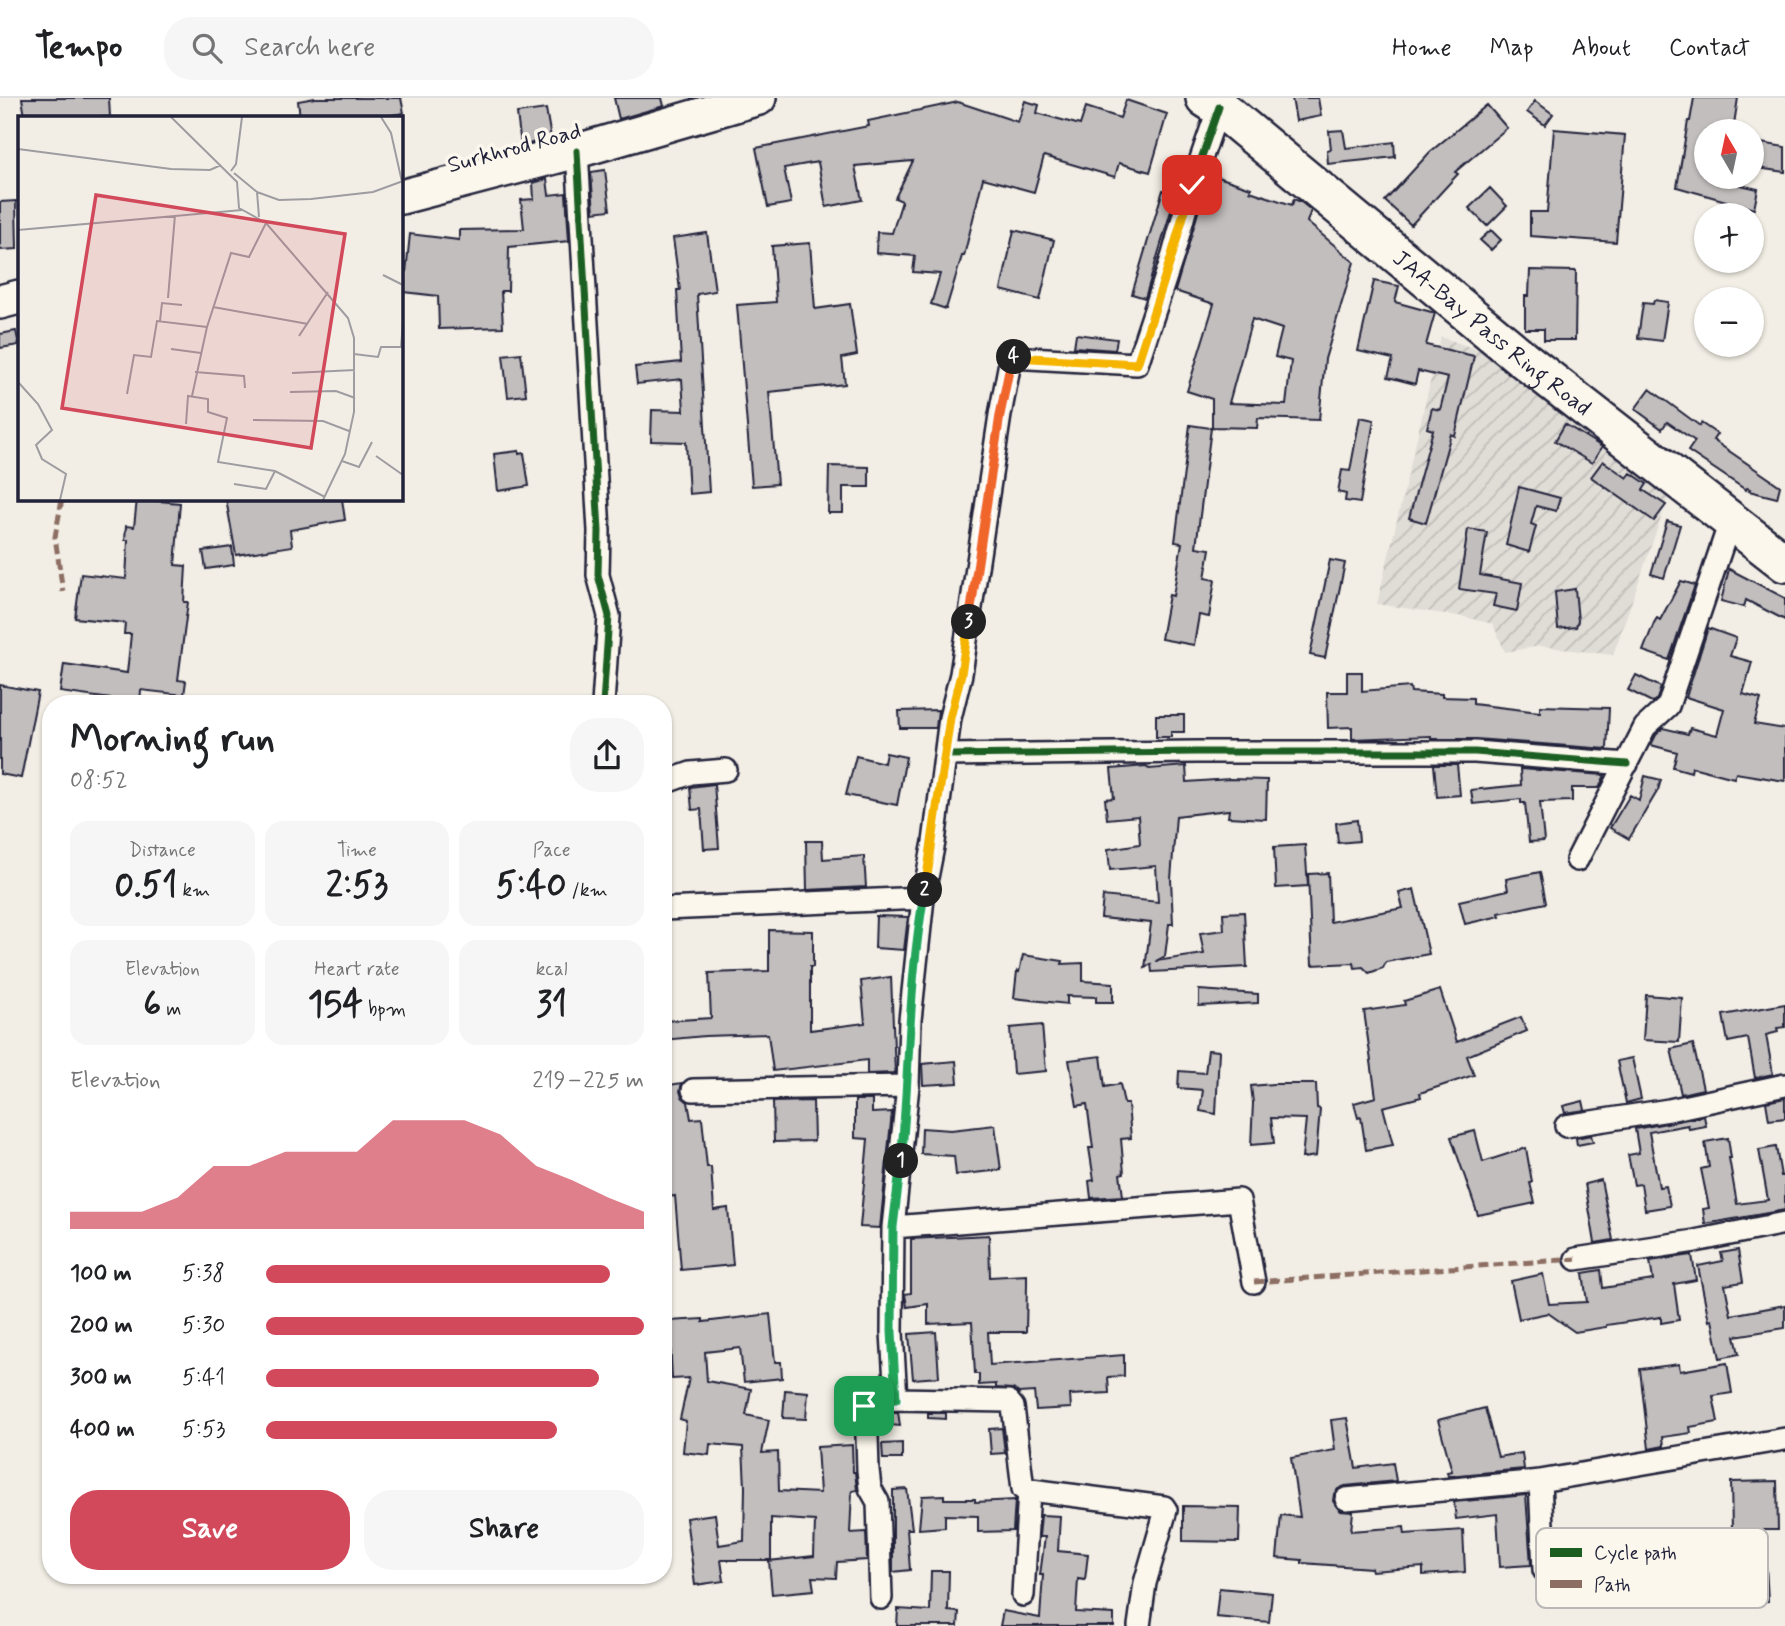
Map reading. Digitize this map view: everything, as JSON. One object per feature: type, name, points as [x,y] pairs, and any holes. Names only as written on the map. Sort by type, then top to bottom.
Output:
[{"type":"highway","name":"JAA-Bay Pass Ring Road","points":[[1212,102],[1523,359],[1785,563]]},
{"type":"main road","name":"Surkhrod Road","points":[[402,197],[577,151],[759,98]]},
{"type":"main road","points":[[0,302],[18,297]]},
{"type":"street","points":[[896,1399],[892,1332],[893,1227],[908,1086],[910,1020],[923,898],[950,718],[961,674],[1000,415],[1012,356],[1137,364],[1172,255],[1212,102]]},
{"type":"street","points":[[577,151],[599,531],[598,575],[609,616],[604,695]]},
{"type":"street","points":[[1577,860],[1645,727],[1668,706],[1731,519]]},
{"type":"street","points":[[946,755],[1475,752],[1627,764]]},
{"type":"street","points":[[672,780],[691,773],[726,770]]},
{"type":"street","points":[[672,909],[923,898]]},
{"type":"street","points":[[1566,1126],[1669,1110],[1785,1085]]},
{"type":"street","points":[[693,1090],[908,1086]]},
{"type":"street","points":[[893,1227],[1239,1200],[1254,1282]]},
{"type":"street","points":[[1576,1259],[1695,1241],[1785,1223]]},
{"type":"street","points":[[881,1598],[878,1502],[870,1488],[864,1406],[871,1401],[896,1399],[1012,1403],[1020,1484],[1023,1489],[1164,1507],[1166,1510],[1145,1583],[1139,1626]]},
{"type":"street","points":[[1346,1499],[1540,1481],[1785,1439]]},
{"type":"street","points":[[1540,1481],[1542,1528]]},
{"type":"street","points":[[1023,1595],[1030,1490]]},
{"type":"shaded area","points":[[1441,337],[1522,365],[1589,415],[1668,498],[1613,655],[1540,646],[1505,652],[1493,624],[1465,617],[1377,604]]},
{"type":"building","points":[[22,98],[109,98],[110,116],[25,116]]},
{"type":"building","points":[[315,98],[401,98],[404,113],[386,116],[300,116],[298,101]]},
{"type":"building","points":[[614,98],[662,98],[664,106],[619,119]]},
{"type":"building","points":[[1292,98],[1318,98],[1321,116],[1296,121]]},
{"type":"building","points":[[1694,98],[1738,98],[1735,119],[1694,119],[1694,189],[1758,189],[1755,203],[1733,203],[1677,187]]},
{"type":"building","points":[[1126,100],[1167,114],[1150,172],[1119,163],[1115,177],[1044,156],[1034,192],[983,178],[964,256],[946,309],[931,304],[940,274],[913,272],[915,256],[876,253],[877,232],[892,233],[902,201],[895,198],[913,161],[855,166],[862,200],[826,207],[818,162],[784,168],[791,203],[768,207],[756,148],[869,126],[868,121],[958,102],[1018,122],[1025,101],[1039,105],[1037,113],[1080,125],[1086,107],[1120,118]]},
{"type":"building","points":[[1535,101],[1553,114],[1545,125],[1527,112]]},
{"type":"building","points":[[1487,105],[1507,128],[1455,172],[1458,174],[1411,225],[1385,201],[1430,152]]},
{"type":"building","points":[[546,109],[551,138],[521,146],[517,113]]},
{"type":"building","points":[[1554,129],[1625,135],[1616,242],[1530,236],[1530,212],[1547,212]]},
{"type":"building","points":[[1343,130],[1346,148],[1394,142],[1395,157],[1328,164],[1327,150],[1331,149],[1329,131]]},
{"type":"building","points":[[1764,144],[1785,147],[1785,172],[1764,169]]},
{"type":"building","points":[[605,170],[610,210],[594,212],[591,172]]},
{"type":"building","points":[[1212,175],[1292,205],[1294,199],[1311,210],[1307,222],[1354,262],[1325,359],[1319,420],[1258,418],[1257,428],[1212,427],[1212,399],[1187,391],[1214,304],[1175,291],[1201,202],[1203,203]],"holes":[[[1252,319],[1282,329],[1275,357],[1291,361],[1286,405],[1229,403]]]},
{"type":"building","points":[[547,179],[549,195],[566,193],[569,241],[509,247],[508,291],[501,291],[503,327],[439,329],[438,296],[404,292],[410,234],[459,240],[459,230],[524,229],[521,200],[534,199],[533,183]]},
{"type":"building","points":[[1490,188],[1507,206],[1487,226],[1469,208]]},
{"type":"building","points":[[1163,190],[1176,194],[1145,298],[1132,294]]},
{"type":"building","points":[[16,201],[17,249],[0,250],[0,202]]},
{"type":"building","points":[[1014,230],[1054,240],[1040,300],[1001,290]]},
{"type":"building","points":[[1491,230],[1501,240],[1491,250],[1480,240]]},
{"type":"building","points":[[707,233],[715,291],[697,294],[709,492],[689,494],[686,442],[651,441],[652,410],[684,411],[682,379],[637,384],[635,367],[681,362],[677,290],[680,290],[673,238]]},
{"type":"building","points":[[810,243],[815,309],[850,304],[857,355],[842,358],[845,384],[769,392],[777,484],[752,486],[737,305],[776,302],[772,246]]},
{"type":"building","points":[[1530,270],[1576,271],[1575,340],[1544,340],[1544,329],[1525,329],[1525,296],[1529,296]]},
{"type":"building","points":[[1374,281],[1399,286],[1395,302],[1435,313],[1426,345],[1474,356],[1455,436],[1451,434],[1426,523],[1409,518],[1433,430],[1427,428],[1432,408],[1440,410],[1448,378],[1418,371],[1415,384],[1388,377],[1393,359],[1358,351]]},
{"type":"building","points":[[1654,300],[1668,302],[1662,341],[1638,338],[1643,303],[1653,304]]},
{"type":"building","points":[[16,331],[18,345],[0,348],[0,334]]},
{"type":"building","points":[[1076,334],[1117,339],[1115,350],[1074,347]]},
{"type":"building","points":[[521,353],[526,395],[508,397],[503,355]]},
{"type":"building","points":[[1650,389],[1700,426],[1701,423],[1717,434],[1713,440],[1780,486],[1777,498],[1749,491],[1747,488],[1746,490],[1688,451],[1695,441],[1667,422],[1662,429],[1635,409]]},
{"type":"building","points":[[1360,417],[1374,420],[1360,503],[1345,501],[1346,494],[1338,492],[1342,470],[1350,471]]},
{"type":"building","points":[[1565,424],[1602,447],[1592,463],[1555,441]]},
{"type":"building","points":[[1190,425],[1211,428],[1196,547],[1210,549],[1205,578],[1215,580],[1209,617],[1199,615],[1194,645],[1161,639],[1169,595],[1173,596],[1182,543],[1175,542]]},
{"type":"building","points":[[519,451],[519,454],[524,453],[529,486],[498,491],[494,454]]},
{"type":"building","points":[[1603,461],[1627,478],[1631,473],[1647,484],[1643,490],[1666,505],[1654,521],[1591,477]]},
{"type":"building","points":[[829,466],[869,467],[869,487],[843,487],[843,513],[828,513]]},
{"type":"building","points":[[1519,487],[1560,498],[1556,511],[1536,506],[1531,524],[1536,526],[1529,552],[1506,545]]},
{"type":"building","points":[[137,500],[180,503],[175,565],[186,566],[184,602],[188,602],[178,680],[186,681],[184,695],[141,690],[141,695],[82,695],[60,692],[64,664],[127,673],[131,634],[124,634],[125,623],[75,618],[81,574],[126,579],[126,526],[134,527]]},
{"type":"building","points":[[226,500],[342,500],[345,520],[290,530],[292,546],[236,555]]},
{"type":"building","points":[[1667,521],[1680,525],[1664,578],[1651,574]]},
{"type":"building","points":[[1468,529],[1487,532],[1480,575],[1522,583],[1517,611],[1493,606],[1496,594],[1459,589]]},
{"type":"building","points":[[232,547],[234,565],[206,569],[203,551]]},
{"type":"building","points":[[1330,560],[1345,563],[1325,658],[1310,655]]},
{"type":"building","points":[[1729,569],[1785,598],[1785,620],[1746,600],[1744,607],[1721,601]]},
{"type":"building","points":[[1681,581],[1695,585],[1669,660],[1643,651],[1654,623],[1657,618],[1660,620]]},
{"type":"building","points":[[1575,589],[1578,621],[1576,627],[1558,629],[1555,592]]},
{"type":"building","points":[[1708,628],[1736,638],[1730,656],[1752,662],[1743,694],[1761,699],[1754,724],[1785,729],[1785,781],[1736,773],[1734,778],[1692,767],[1691,772],[1673,767],[1677,752],[1651,745],[1663,728],[1688,734],[1690,728],[1717,735],[1724,709],[1686,697]]},
{"type":"building","points":[[1347,672],[1362,672],[1362,691],[1410,687],[1411,692],[1473,698],[1473,704],[1540,712],[1540,706],[1609,708],[1607,749],[1476,739],[1431,739],[1431,736],[1352,739],[1352,727],[1328,728],[1327,692],[1347,692]]},
{"type":"building","points":[[1636,675],[1661,687],[1657,699],[1652,702],[1628,690]]},
{"type":"building","points":[[0,685],[38,692],[21,778],[0,774]]},
{"type":"building","points":[[938,710],[936,728],[900,728],[899,711]]},
{"type":"building","points":[[1156,715],[1184,715],[1184,732],[1171,732],[1171,737],[1156,737]]},
{"type":"building","points":[[886,753],[906,757],[897,805],[846,795],[856,756],[884,763]]},
{"type":"building","points":[[1434,765],[1457,765],[1460,795],[1437,797]]},
{"type":"building","points":[[1146,766],[1149,769],[1186,766],[1187,782],[1267,780],[1266,819],[1228,817],[1229,810],[1176,816],[1171,879],[1173,924],[1169,924],[1165,956],[1156,961],[1204,954],[1200,933],[1224,930],[1223,913],[1244,912],[1247,967],[1152,972],[1151,964],[1145,968],[1151,923],[1101,918],[1103,896],[1158,902],[1156,866],[1110,870],[1108,849],[1140,844],[1138,816],[1107,819],[1105,799],[1114,798],[1111,769]]},
{"type":"building","points":[[1520,769],[1605,775],[1599,788],[1572,788],[1572,801],[1540,802],[1544,841],[1529,842],[1525,803],[1521,803],[1521,799],[1473,804],[1471,790],[1521,785]]},
{"type":"building","points":[[1645,776],[1661,780],[1658,790],[1629,839],[1610,828],[1630,795],[1639,800]]},
{"type":"building","points":[[714,784],[719,848],[704,849],[701,809],[692,810],[690,787]]},
{"type":"building","points":[[1357,820],[1359,841],[1338,843],[1336,823]]},
{"type":"building","points":[[806,841],[822,841],[823,859],[864,856],[866,887],[807,890]]},
{"type":"building","points":[[1305,845],[1308,886],[1276,888],[1274,847]]},
{"type":"building","points":[[1540,872],[1546,903],[1499,913],[1500,916],[1465,924],[1459,901],[1508,890],[1506,879]]},
{"type":"building","points":[[1328,873],[1330,922],[1403,908],[1399,893],[1414,889],[1429,954],[1386,962],[1383,968],[1369,973],[1363,967],[1355,968],[1354,963],[1312,965],[1308,874]]},
{"type":"building","points":[[876,916],[908,917],[904,950],[875,948]]},
{"type":"building","points":[[769,930],[813,931],[810,1030],[865,1023],[861,981],[891,977],[895,1073],[867,1074],[867,1060],[773,1071],[768,1034],[672,1039],[672,1020],[711,1018],[709,973],[769,971]]},
{"type":"building","points":[[1023,955],[1063,961],[1062,964],[1083,963],[1083,981],[1113,983],[1113,1002],[1096,1002],[1096,997],[1067,996],[1067,1004],[1014,998],[1017,971],[1019,972]]},
{"type":"building","points":[[1199,990],[1258,994],[1258,1003],[1199,1006]]},
{"type":"building","points":[[1440,990],[1457,1042],[1521,1017],[1527,1031],[1467,1056],[1474,1075],[1420,1093],[1421,1097],[1383,1107],[1393,1145],[1366,1150],[1361,1117],[1358,1118],[1354,1103],[1376,1097],[1364,1011],[1405,1005],[1404,1001]]},
{"type":"building","points":[[1646,995],[1682,998],[1679,1042],[1643,1040]]},
{"type":"building","points":[[1785,1004],[1785,1027],[1777,1028],[1778,1032],[1766,1035],[1773,1074],[1755,1078],[1748,1038],[1728,1042],[1723,1015]]},
{"type":"building","points":[[1042,1025],[1046,1071],[1013,1074],[1010,1028]]},
{"type":"building","points":[[1693,1044],[1703,1089],[1681,1094],[1671,1049]]},
{"type":"building","points":[[1208,1050],[1219,1051],[1216,1114],[1200,1111],[1203,1090],[1178,1088],[1179,1071],[1205,1073]]},
{"type":"building","points":[[1101,1056],[1105,1087],[1120,1084],[1124,1104],[1128,1104],[1131,1138],[1121,1139],[1124,1173],[1120,1174],[1123,1196],[1091,1198],[1089,1181],[1094,1180],[1089,1148],[1093,1148],[1087,1104],[1077,1106],[1069,1060]]},
{"type":"building","points":[[1632,1058],[1641,1099],[1626,1103],[1617,1061]]},
{"type":"building","points":[[956,1061],[958,1083],[923,1085],[922,1064]]},
{"type":"building","points":[[682,1083],[680,1091],[688,1102],[691,1119],[702,1118],[707,1167],[711,1167],[714,1210],[728,1208],[733,1265],[681,1270],[675,1196],[672,1196],[672,1085]]},
{"type":"building","points":[[1316,1084],[1317,1108],[1320,1109],[1316,1156],[1302,1158],[1306,1119],[1271,1118],[1274,1143],[1251,1145],[1251,1086]]},
{"type":"building","points":[[1785,1098],[1785,1118],[1769,1120],[1766,1102]]},
{"type":"building","points":[[855,1100],[872,1100],[872,1113],[892,1112],[880,1228],[860,1227],[868,1139],[855,1138]]},
{"type":"building","points":[[813,1101],[814,1141],[774,1142],[773,1102]]},
{"type":"building","points":[[1583,1101],[1585,1110],[1565,1113],[1563,1106]]},
{"type":"building","points":[[1704,1116],[1706,1126],[1689,1129],[1688,1125],[1649,1132],[1659,1187],[1666,1186],[1670,1206],[1645,1210],[1641,1184],[1634,1185],[1628,1155],[1639,1153],[1635,1129]]},
{"type":"building","points":[[995,1125],[1001,1170],[956,1175],[954,1156],[921,1154],[922,1128],[951,1130]]},
{"type":"building","points":[[1475,1131],[1483,1162],[1526,1148],[1535,1203],[1478,1215],[1451,1137]]},
{"type":"building","points":[[1591,1135],[1593,1142],[1577,1145],[1576,1138]]},
{"type":"building","points":[[1728,1138],[1737,1204],[1768,1200],[1759,1150],[1776,1147],[1781,1176],[1785,1176],[1785,1210],[1705,1224],[1703,1209],[1709,1208],[1701,1169],[1709,1167],[1705,1142]]},
{"type":"building","points":[[1601,1180],[1613,1240],[1595,1243],[1585,1184]]},
{"type":"building","points":[[989,1235],[990,1277],[1027,1275],[1026,1332],[988,1332],[990,1365],[1124,1355],[1124,1376],[1108,1377],[1109,1393],[1070,1395],[1071,1408],[1036,1410],[1034,1392],[1019,1393],[1013,1389],[996,1388],[996,1384],[979,1385],[979,1374],[975,1374],[972,1322],[928,1324],[928,1304],[907,1307],[905,1294],[911,1293],[911,1239]]},
{"type":"building","points":[[1738,1250],[1743,1282],[1725,1285],[1731,1315],[1785,1305],[1785,1328],[1735,1336],[1739,1354],[1720,1358],[1698,1266],[1723,1261],[1721,1253]]},
{"type":"building","points":[[1692,1255],[1696,1280],[1674,1284],[1679,1320],[1661,1323],[1661,1317],[1575,1332],[1548,1313],[1519,1319],[1511,1281],[1543,1274],[1549,1304],[1587,1302],[1583,1273],[1601,1270],[1603,1288],[1653,1280],[1650,1261]]},
{"type":"building","points":[[770,1314],[775,1362],[781,1362],[782,1378],[744,1382],[740,1348],[705,1352],[707,1381],[751,1389],[746,1415],[769,1420],[762,1453],[778,1452],[779,1491],[820,1493],[817,1447],[852,1445],[857,1490],[852,1491],[850,1533],[866,1532],[867,1560],[837,1562],[836,1578],[812,1577],[814,1590],[772,1594],[769,1561],[814,1556],[815,1521],[771,1518],[771,1560],[721,1560],[724,1581],[695,1585],[686,1518],[715,1514],[719,1545],[744,1541],[743,1447],[710,1444],[709,1455],[683,1452],[686,1421],[680,1419],[689,1378],[672,1379],[672,1321],[703,1319],[703,1322]]},
{"type":"building","points":[[936,1332],[939,1377],[913,1379],[909,1334]]},
{"type":"building","points":[[1727,1363],[1732,1393],[1713,1396],[1718,1422],[1690,1427],[1691,1433],[1663,1437],[1664,1446],[1649,1449],[1640,1369],[1679,1364],[1680,1371]]},
{"type":"building","points":[[785,1390],[808,1392],[806,1419],[783,1418]]},
{"type":"building","points":[[1485,1408],[1498,1457],[1522,1453],[1524,1469],[1448,1476],[1447,1472],[1452,1471],[1438,1420]]},
{"type":"building","points":[[898,1412],[900,1426],[880,1424],[879,1414]]},
{"type":"building","points":[[928,1413],[946,1413],[946,1419],[928,1418]]},
{"type":"building","points":[[1347,1418],[1356,1468],[1393,1463],[1396,1481],[1338,1489],[1333,1501],[1340,1511],[1353,1512],[1351,1531],[1404,1527],[1405,1534],[1463,1530],[1465,1572],[1423,1575],[1423,1567],[1372,1571],[1371,1568],[1302,1563],[1302,1560],[1277,1558],[1281,1515],[1300,1517],[1291,1458],[1335,1450],[1331,1420]]},
{"type":"building","points":[[1002,1428],[1005,1453],[991,1454],[989,1429]]},
{"type":"building","points":[[902,1443],[902,1459],[883,1459],[882,1444]]},
{"type":"building","points":[[1777,1481],[1778,1530],[1732,1528],[1731,1482]]},
{"type":"building","points":[[907,1489],[912,1529],[907,1529],[910,1570],[893,1572],[893,1490]]},
{"type":"building","points":[[944,1495],[944,1499],[975,1499],[975,1502],[1015,1500],[1013,1531],[978,1532],[978,1516],[945,1515],[945,1527],[919,1529],[922,1496]]},
{"type":"building","points":[[1526,1495],[1531,1565],[1500,1567],[1497,1514],[1456,1519],[1454,1502]]},
{"type":"building","points":[[1183,1506],[1240,1507],[1239,1542],[1183,1541]]},
{"type":"building","points":[[1041,1515],[1060,1516],[1058,1551],[1088,1554],[1085,1580],[1078,1579],[1076,1612],[1114,1614],[1114,1626],[1000,1626],[1003,1611],[1040,1618],[1043,1575],[1040,1575],[1045,1537],[1039,1537]]},
{"type":"building","points":[[931,1571],[949,1571],[948,1611],[959,1612],[958,1626],[897,1626],[898,1609],[930,1611]]},
{"type":"building","points":[[1219,1588],[1272,1593],[1269,1622],[1216,1617]]},
{"type":"marked path","points":[[62,500],[55,537],[63,592]]},
{"type":"marked path","points":[[1254,1282],[1576,1259]]},
{"type":"cycle path","points":[[896,1399],[892,1332],[893,1227],[908,1086],[910,1020],[923,898],[934,842],[950,718],[961,674],[1011,357],[1137,364],[1219,107]]},
{"type":"cycle path","points":[[577,151],[599,531],[598,575],[609,616],[604,695]]},
{"type":"cycle path","points":[[946,755],[1475,752],[1627,764]]},
{"type":"route","points":[[864,1406],[871,1401],[896,1399],[892,1332],[893,1227],[898,1196],[908,1086],[910,1020],[923,898],[934,842],[950,718],[961,674],[1000,415],[1012,356],[1137,364],[1192,185]]}]
